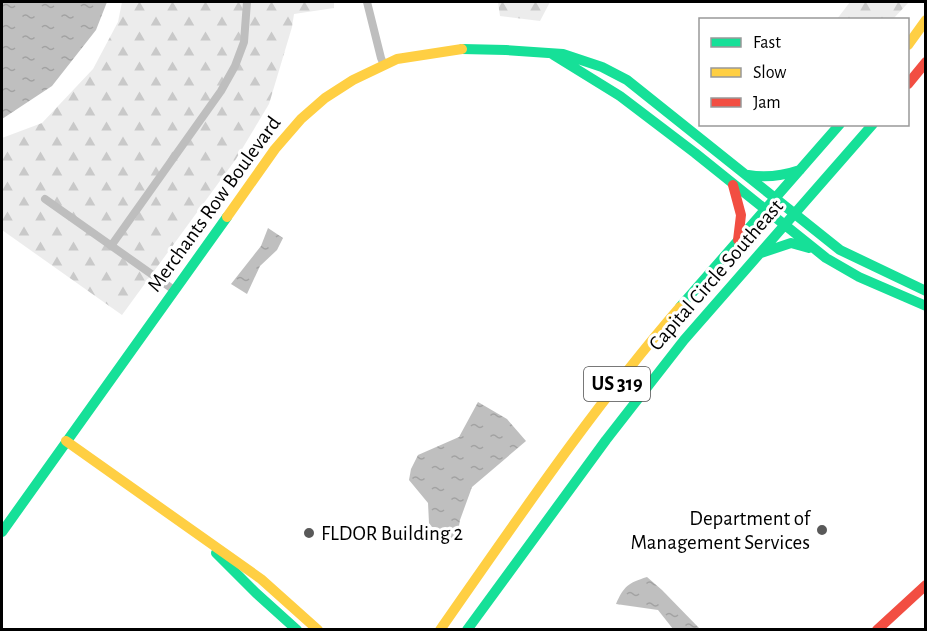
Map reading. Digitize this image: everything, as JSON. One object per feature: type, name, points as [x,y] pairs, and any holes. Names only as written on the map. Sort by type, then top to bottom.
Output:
[{"type":"street","points":[[111,246],[221,91],[244,42],[247,2]]},
{"type":"street","points":[[367,2],[384,65]]},
{"type":"street","points":[[909,44],[926,21]]},
{"type":"street","name":"Merchants Row Boulevard","points":[[2,532],[276,149],[302,119],[326,98],[353,80],[397,59],[465,49],[506,50],[563,54],[602,67],[627,80],[840,250],[925,299]]},
{"type":"street","name":"Merchants Row Boulevard","points":[[552,54],[620,96],[843,269],[906,298],[925,299]]},
{"type":"street","points":[[909,83],[926,62]]},
{"type":"street","name":"Capital Circle Southeast","points":[[440,630],[561,457],[657,334],[838,126]]},
{"type":"street","name":"Capital Circle Southeast","points":[[467,630],[684,340],[871,126]]},
{"type":"street","points":[[747,175],[782,176],[800,170]]},
{"type":"street","points":[[733,184],[741,215],[738,240]]},
{"type":"street","points":[[45,199],[174,291]]},
{"type":"street","points":[[761,253],[790,243],[813,248]]},
{"type":"street","points":[[66,441],[261,579],[318,630]]},
{"type":"street","points":[[192,530],[297,630]]},
{"type":"street","points":[[877,630],[926,585]]},
{"type":"green space","points":[[122,2],[334,2],[334,8],[294,14],[269,104],[236,159],[122,315],[2,230],[2,138],[42,123],[93,69],[118,22]]},
{"type":"green space","points":[[498,2],[550,2],[540,21],[500,16]]},
{"type":"green space","points":[[850,2],[909,2],[894,18],[838,18]]},
{"type":"water","points":[[2,2],[107,2],[96,30],[52,86],[2,119]]},
{"type":"water","points":[[268,228],[283,238],[277,250],[260,266],[247,294],[231,284],[261,246]]},
{"type":"water","points":[[478,402],[507,419],[526,441],[472,487],[460,520],[457,538],[441,539],[429,523],[428,503],[409,480],[411,469],[418,455],[459,437]]},
{"type":"water","points":[[647,577],[699,629],[673,629],[658,610],[616,604],[627,586]]},
{"type":"traffic: fast","points":[[462,49],[563,54],[602,67],[627,80],[840,250],[926,291]]},
{"type":"traffic: fast","points":[[552,54],[620,96],[826,258],[859,277],[926,306]]},
{"type":"traffic: fast","points":[[680,307],[838,126]]},
{"type":"traffic: fast","points":[[467,630],[606,440],[684,340],[871,126]]},
{"type":"traffic: fast","points":[[748,175],[774,176],[800,170]]},
{"type":"traffic: fast","points":[[2,532],[227,217]]},
{"type":"traffic: fast","points":[[761,253],[791,243],[809,248]]},
{"type":"traffic: fast","points":[[216,553],[297,630]]},
{"type":"traffic: slow","points":[[909,44],[926,20]]},
{"type":"traffic: slow","points":[[227,217],[275,149],[301,119],[325,98],[353,80],[397,59],[462,49]]},
{"type":"traffic: slow","points":[[440,630],[586,425],[680,307]]},
{"type":"traffic: slow","points":[[66,441],[261,579],[318,630]]},
{"type":"traffic: jam","points":[[909,83],[926,62]]},
{"type":"traffic: jam","points":[[733,185],[741,215],[738,240]]},
{"type":"traffic: jam","points":[[877,630],[926,585]]},
{"type":"place","name":"Department of Management Services","points":[[822,530]]},
{"type":"place","name":"FLDOR Building 2","points":[[309,533]]}]
